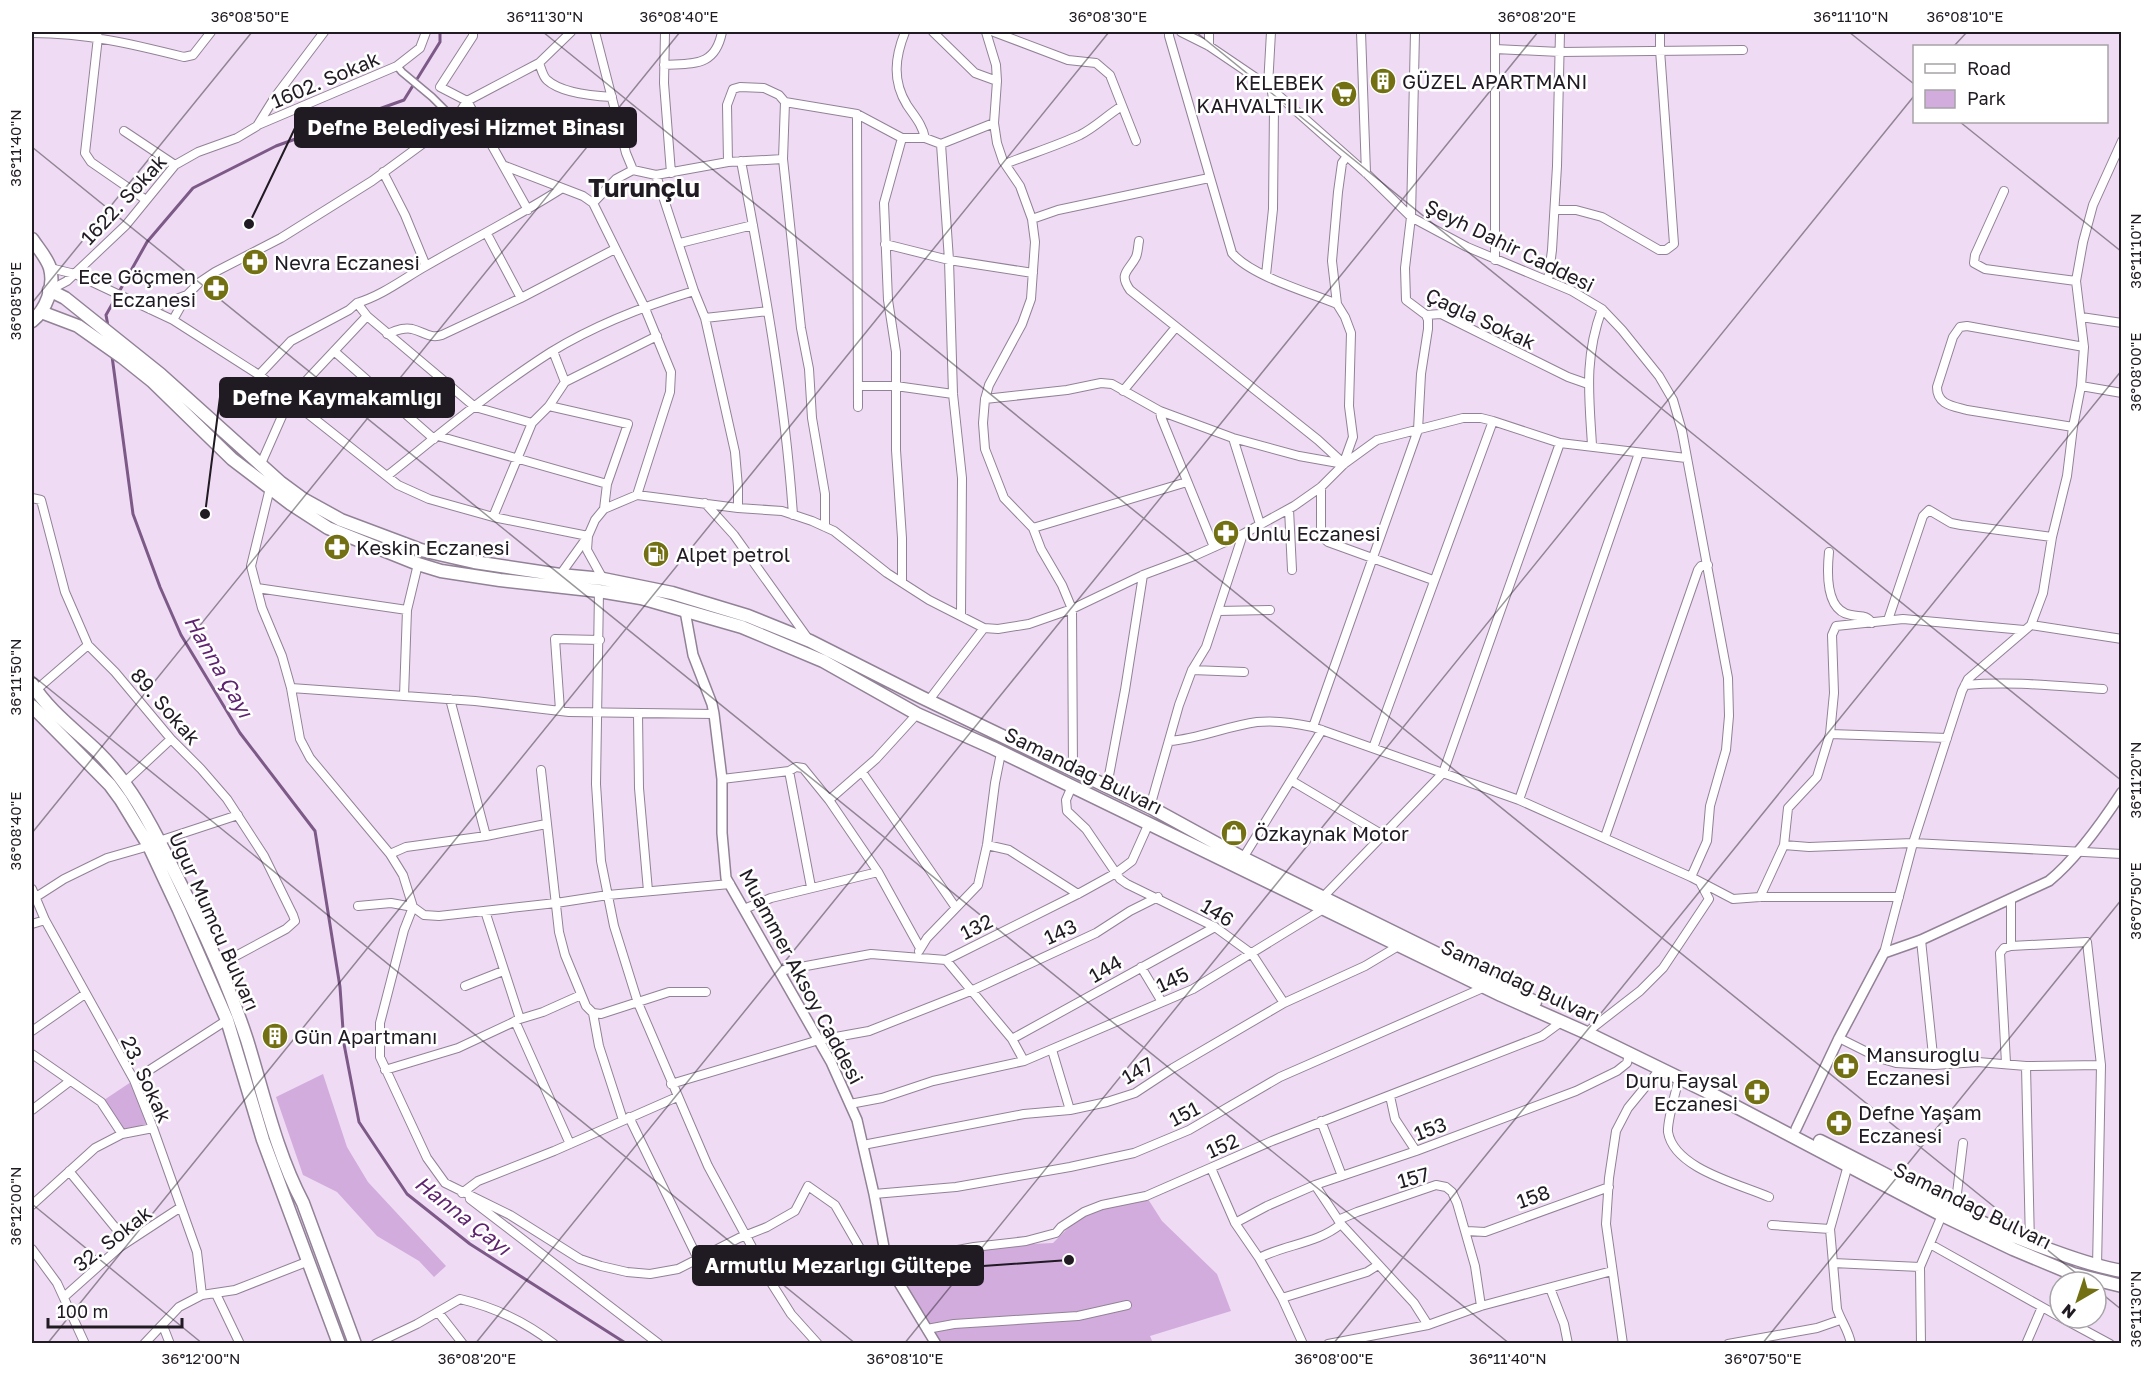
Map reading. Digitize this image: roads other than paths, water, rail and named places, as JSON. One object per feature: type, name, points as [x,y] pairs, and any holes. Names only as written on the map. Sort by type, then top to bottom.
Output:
[{"type":"main road","points":[[32,239],[50,268],[49,290],[41,312],[32,321]]},
{"type":"main road","name":"Samandağ Bulvarı","points":[[49,290],[57,292],[81,320],[156,378],[260,466],[303,499],[341,520],[421,550],[474,562],[560,575],[601,585],[742,627],[823,661],[917,714],[1591,1029],[1955,1210],[2030,1244],[2097,1267],[2121,1271]]},
{"type":"main road","name":"Samandağ Bulvarı","points":[[41,312],[81,320]]},
{"type":"main road","name":"Samandağ Bulvarı","points":[[156,378],[232,459],[328,528],[441,571],[500,580],[601,585],[672,593],[747,616],[810,641],[1150,807],[1400,945],[1679,1078],[1942,1215],[2013,1249],[2073,1274],[2121,1286]]},
{"type":"main road","name":"Uğur Mumcu Bulvarı","points":[[34,687],[48,705],[99,752],[125,782],[154,844],[179,910],[227,1020],[263,1140],[339,1344]]},
{"type":"main road","name":"Uğur Mumcu Bulvarı","points":[[32,706],[110,785],[154,844],[192,908],[247,1041],[272,1127],[303,1203],[355,1344]]},
{"type":"street","points":[[32,33],[66,32],[98,37],[184,57],[193,55],[211,32]]},
{"type":"street","name":"1622. Sokak","points":[[49,290],[67,281],[126,225],[175,165],[198,152],[237,138],[256,126],[324,32]]},
{"type":"street","name":"1602. Sokak","points":[[256,126],[400,69],[420,48],[426,32]]},
{"type":"street","points":[[173,320],[193,287],[207,277],[281,238],[383,172],[455,120],[467,102],[539,63],[571,32]]},
{"type":"street","points":[[596,32],[626,153],[633,170]]},
{"type":"street","points":[[665,32],[664,65],[671,173]]},
{"type":"street","points":[[664,65],[694,63],[707,59],[715,50],[722,32]]},
{"type":"street","points":[[905,32],[895,77],[900,92],[920,121],[925,138]]},
{"type":"street","points":[[933,32],[975,73],[997,81]]},
{"type":"street","points":[[986,32],[996,65],[994,123],[997,143],[1005,164],[1020,186],[1032,219],[1035,242],[1030,299],[1022,324],[989,385],[985,399],[983,423],[985,449],[1004,498],[1033,528],[1041,549],[1062,585],[1072,609],[1073,770]]},
{"type":"street","points":[[994,32],[1068,60],[1096,63],[1110,75],[1136,141]]},
{"type":"street","points":[[1169,32],[1232,253],[1244,265],[1337,304]]},
{"type":"street","name":"Şeyh Dahir Caddesi","points":[[1181,32],[1209,46],[1270,89],[1366,173],[1412,217],[1495,260],[1572,291],[1602,309],[1622,330],[1666,388],[1680,420],[1728,678],[1729,716],[1726,750],[1710,806],[1707,841],[1691,877]]},
{"type":"street","points":[[1209,32],[1209,46]]},
{"type":"street","points":[[1266,275],[1273,208],[1274,106],[1270,89],[1271,32]]},
{"type":"street","points":[[1361,32],[1366,173]]},
{"type":"street","points":[[1412,217],[1415,32]]},
{"type":"street","points":[[1495,32],[1495,260]]},
{"type":"street","points":[[1548,281],[1555,210],[1560,32]]},
{"type":"street","points":[[1555,210],[1593,213],[1611,221],[1659,250],[1666,250],[1674,244],[1660,32]]},
{"type":"street","points":[[432,97],[476,33]]},
{"type":"street","points":[[98,37],[85,153],[91,162],[146,200]]},
{"type":"street","points":[[1494,49],[1560,52],[1743,50]]},
{"type":"street","points":[[539,63],[547,80],[565,89],[585,96],[612,97]]},
{"type":"street","points":[[400,69],[455,120]]},
{"type":"street","points":[[728,162],[727,105],[733,89],[754,86],[780,95],[785,102],[783,159],[812,418],[825,494],[825,527]]},
{"type":"street","points":[[440,87],[467,102],[528,210]]},
{"type":"street","points":[[785,102],[857,114],[902,138],[925,138],[941,144],[994,123]]},
{"type":"street","points":[[1005,164],[1080,135],[1122,106]]},
{"type":"street","points":[[857,114],[858,407]]},
{"type":"street","points":[[124,131],[175,165]]},
{"type":"street","points":[[902,138],[884,203],[888,300],[896,352],[896,450],[902,538],[902,582]]},
{"type":"street","points":[[1796,1129],[1839,1038],[1884,953],[1913,843],[1965,685],[1968,679],[2027,627],[2043,592],[2052,537],[2067,476],[2081,386],[2084,347],[2076,281],[2093,205],[2118,158],[2121,141]]},
{"type":"street","points":[[941,144],[949,260],[953,394],[962,478],[961,616]]},
{"type":"street","points":[[1344,464],[1353,437],[1349,406],[1351,333],[1337,304],[1332,261],[1342,163],[1347,156]]},
{"type":"street","points":[[593,203],[616,179],[633,170],[656,175],[728,162],[783,159]]},
{"type":"street","points":[[741,161],[768,311],[786,438],[793,515]]},
{"type":"street","points":[[505,166],[583,196],[593,203],[657,336],[671,372],[670,392],[637,495]]},
{"type":"street","points":[[383,172],[405,215],[426,266]]},
{"type":"street","points":[[656,175],[705,318],[735,452],[738,508]]},
{"type":"street","points":[[1032,219],[1058,210],[1209,178]]},
{"type":"street","points":[[259,375],[291,341],[349,310],[357,303],[375,298],[426,266],[487,234],[561,189]]},
{"type":"street","points":[[2004,191],[1974,255],[1974,263],[1985,269],[2076,281]]},
{"type":"street","name":"Çağla Sokak","points":[[1412,217],[1405,268],[1406,300],[1426,315],[1441,314],[1568,377],[1588,384]]},
{"type":"street","points":[[680,243],[753,225]]},
{"type":"street","points":[[487,234],[521,298]]},
{"type":"street","points":[[1139,241],[1136,258],[1125,272],[1126,283],[1130,290],[1318,440],[1344,464]]},
{"type":"street","points":[[885,244],[949,260],[1033,273]]},
{"type":"street","points":[[387,334],[400,329],[411,329],[434,338],[521,298],[615,249]]},
{"type":"street","points":[[50,268],[75,274],[173,320],[291,398],[398,484],[429,499],[493,518],[588,536]]},
{"type":"street","points":[[387,476],[475,407],[553,351],[644,306],[694,291]]},
{"type":"street","points":[[150,309],[187,295]]},
{"type":"street","points":[[357,303],[367,316],[387,334],[475,407],[532,423]]},
{"type":"street","points":[[1592,445],[1588,384],[1592,346],[1602,309]]},
{"type":"street","points":[[705,318],[768,311]]},
{"type":"street","points":[[1313,727],[1418,430],[1421,375],[1428,329],[1426,315]]},
{"type":"street","points":[[260,466],[291,398],[367,316]]},
{"type":"street","points":[[2081,317],[2121,323]]},
{"type":"street","points":[[2073,427],[1967,410],[1940,400],[1937,396],[1937,387],[1953,337],[1960,327],[1967,326],[2084,347]]},
{"type":"street","points":[[1123,391],[1176,327]]},
{"type":"street","points":[[493,518],[532,423],[549,406],[565,382],[657,336]]},
{"type":"street","points":[[334,351],[436,438],[518,457],[607,484]]},
{"type":"street","points":[[553,351],[565,382]]},
{"type":"street","points":[[985,399],[1068,390],[1101,383],[1112,384],[1160,411],[1233,438],[1299,456],[1344,464]]},
{"type":"street","points":[[858,386],[896,386],[953,394]]},
{"type":"street","points":[[2081,386],[2121,393]]},
{"type":"street","points":[[549,406],[628,424],[607,484],[604,509],[560,575]]},
{"type":"street","points":[[1160,411],[1214,547]]},
{"type":"street","points":[[604,509],[637,495],[738,508],[782,511],[825,527],[929,600],[984,628],[998,629],[1029,624],[1072,609],[1143,575],[1243,534],[1289,509],[1321,487],[1344,464],[1377,440],[1463,418],[1493,421],[1560,443],[1686,458]]},
{"type":"street","points":[[1373,748],[1493,421]]},
{"type":"street","points":[[1233,438],[1260,524]]},
{"type":"street","points":[[1443,773],[1560,443]]},
{"type":"street","points":[[1519,800],[1639,453]]},
{"type":"street","points":[[1033,528],[1187,482]]},
{"type":"street","points":[[1321,487],[1321,536],[1328,542],[1433,580]]},
{"type":"street","points":[[270,488],[251,566],[261,608],[282,656],[291,688],[300,739],[310,758],[390,854],[403,874],[413,907],[404,930],[380,1023],[380,1057],[427,1158],[445,1183],[510,1215],[580,1258],[627,1272],[650,1274],[678,1269],[699,1260],[795,1211],[808,1186],[835,1204],[869,1264],[877,1271],[893,1276]]},
{"type":"street","name":"89. Sokak","points":[[32,498],[41,500],[65,592],[88,645],[171,739],[215,784],[264,856],[290,906],[295,921],[286,929],[217,966]]},
{"type":"street","points":[[705,503],[734,535],[810,641]]},
{"type":"street","points":[[1289,509],[1292,570]]},
{"type":"street","points":[[1888,620],[1923,516],[1927,511],[1951,523],[2052,537]]},
{"type":"street","points":[[1150,807],[1192,670],[1206,647],[1243,534]]},
{"type":"street","points":[[588,536],[586,550],[601,585],[596,784],[601,861],[614,926],[638,1003],[708,1166],[772,1284],[791,1314],[818,1344]]},
{"type":"street","points":[[1828,552],[1828,573],[1835,606],[1846,614],[1864,616],[1872,623]]},
{"type":"street","points":[[404,696],[407,610],[418,564]]},
{"type":"street","points":[[1605,837],[1698,570],[1701,566],[1708,565]]},
{"type":"street","points":[[1107,786],[1143,575]]},
{"type":"street","points":[[257,588],[407,610]]},
{"type":"street","points":[[1218,610],[1270,610]]},
{"type":"street","name":"Muammer Aksoy Caddesi","points":[[685,611],[693,655],[714,714],[722,779],[722,833],[726,878],[819,1040],[850,1104],[857,1120],[863,1145],[887,1263],[936,1344]]},
{"type":"street","points":[[1761,897],[1784,845],[1788,808],[1817,777],[1830,734],[1834,693],[1833,630],[1838,625],[1888,620],[2027,627],[2121,639]]},
{"type":"street","points":[[929,700],[984,628]]},
{"type":"street","points":[[560,710],[555,639],[600,640]]},
{"type":"street","points":[[34,687],[88,645]]},
{"type":"street","points":[[1192,670],[1244,672]]},
{"type":"street","points":[[1965,685],[1992,682],[2103,689]]},
{"type":"street","points":[[291,688],[450,699],[569,712],[714,714]]},
{"type":"street","points":[[450,699],[486,836]]},
{"type":"street","points":[[638,714],[639,788],[648,891]]},
{"type":"street","points":[[829,800],[862,772],[917,714]]},
{"type":"street","points":[[1169,741],[1184,740],[1258,722],[1288,722],[1313,727],[1519,800],[1605,837],[1733,899],[1899,897]]},
{"type":"street","points":[[1243,858],[1322,730]]},
{"type":"street","points":[[1830,734],[1947,738]]},
{"type":"street","points":[[125,782],[171,739]]},
{"type":"street","points":[[917,957],[920,948],[978,885],[987,845],[1000,753]]},
{"type":"street","points":[[722,779],[789,771],[796,767],[802,768],[829,800],[878,872],[920,948]]},
{"type":"street","points":[[541,770],[559,932],[565,955],[581,995],[593,1013],[599,1046],[626,1119],[699,1260]]},
{"type":"street","points":[[789,771],[811,887]]},
{"type":"street","points":[[862,772],[956,908]]},
{"type":"street","name":"145","points":[[850,1104],[882,1098],[933,1081],[1024,1061],[1193,989],[1252,954],[1324,903],[1383,835],[1443,773]]},
{"type":"street","points":[[1292,781],[1383,835]]},
{"type":"street","points":[[1072,786],[1066,800],[1067,811],[1086,829],[1116,873]]},
{"type":"street","points":[[1884,953],[1921,940],[2049,881],[2060,873],[2100,826],[2121,792]]},
{"type":"street","points":[[36,897],[64,879],[107,858],[238,815]]},
{"type":"street","name":"132","points":[[779,971],[871,954],[946,960],[1116,873],[1132,861],[1149,823]]},
{"type":"street","points":[[390,854],[406,847],[486,836],[546,824]]},
{"type":"street","points":[[1784,845],[1809,847],[1913,843],[2121,854]]},
{"type":"street","points":[[987,845],[1009,850],[1078,894]]},
{"type":"street","points":[[744,909],[771,897],[878,872]]},
{"type":"street","name":"146","points":[[1116,873],[1127,884],[1158,897],[1215,927],[1252,954],[1284,1002]]},
{"type":"street","points":[[1591,1029],[1640,991],[1663,968],[1709,898],[1701,882]]},
{"type":"street","points":[[358,906],[391,903],[413,907],[424,915],[431,916],[556,903],[608,895],[730,884]]},
{"type":"street","name":"23. Sokak","points":[[32,889],[45,920],[134,1080],[196,1252],[202,1295]]},
{"type":"street","name":"143","points":[[671,1084],[819,1040],[870,1031],[973,990],[1096,933],[1130,911],[1158,897]]},
{"type":"street","points":[[2010,899],[2011,946]]},
{"type":"street","points":[[485,911],[518,1020],[570,1144]]},
{"type":"street","points":[[32,924],[45,920]]},
{"type":"street","name":"144","points":[[1012,1039],[1215,927]]},
{"type":"street","points":[[1921,940],[1934,1065]]},
{"type":"street","points":[[2006,1063],[2000,953],[2004,948],[2011,946],[2087,942],[2101,1065],[2097,1267]]},
{"type":"street","name":"147","points":[[863,1145],[926,1131],[1024,1114],[1070,1110],[1135,1093],[1284,1002],[1365,966],[1400,945]]},
{"type":"street","points":[[946,960],[1012,1039],[1024,1061]]},
{"type":"street","points":[[1141,967],[1162,1002]]},
{"type":"street","points":[[465,986],[503,971]]},
{"type":"street","name":"151","points":[[874,1194],[956,1187],[1134,1153],[1189,1130],[1281,1077],[1485,987]]},
{"type":"street","points":[[593,1013],[601,1014],[669,992],[706,992]]},
{"type":"street","points":[[32,1031],[85,994]]},
{"type":"street","points":[[385,1070],[458,1048],[518,1020],[581,995]]},
{"type":"street","points":[[134,1080],[227,1020]]},
{"type":"street","name":"152","points":[[887,1263],[934,1253],[1044,1237],[1056,1233],[1061,1227],[1093,1208],[1146,1196],[1321,1121],[1542,1036],[1561,1022]]},
{"type":"street","points":[[1839,1038],[1879,1058],[1896,1063],[2101,1065]]},
{"type":"street","points":[[1052,1050],[1070,1110]]},
{"type":"street","points":[[32,1054],[100,1102],[122,1134]]},
{"type":"street","name":"153","points":[[1235,1223],[1315,1185],[1416,1151],[1576,1091],[1617,1071],[1627,1063],[1629,1054]]},
{"type":"street","points":[[2026,1066],[2030,1244]]},
{"type":"street","points":[[1623,1344],[1606,1224],[1616,1131],[1628,1107],[1660,1069]]},
{"type":"street","points":[[1679,1078],[1668,1130],[1672,1143],[1690,1162],[1709,1174],[1769,1197]]},
{"type":"street","points":[[32,1110],[70,1081]]},
{"type":"street","points":[[1390,1096],[1395,1119],[1416,1151]]},
{"type":"street","points":[[462,1193],[478,1181],[677,1097]]},
{"type":"street","points":[[1321,1121],[1342,1176]]},
{"type":"street","points":[[32,1205],[94,1148],[122,1134],[153,1128]]},
{"type":"street","points":[[1955,1210],[1963,1143]]},
{"type":"street","points":[[1848,1165],[1830,1229],[1837,1309],[1851,1344]]},
{"type":"street","points":[[1211,1168],[1235,1223],[1282,1298],[1303,1344]]},
{"type":"street","points":[[69,1171],[127,1242]]},
{"type":"street","points":[[1315,1185],[1339,1222],[1414,1303],[1428,1325]]},
{"type":"street","name":"157","points":[[1259,1258],[1325,1235],[1339,1222],[1357,1212],[1436,1185],[1446,1187],[1452,1192],[1467,1231],[1481,1306]]},
{"type":"street","name":"158","points":[[1467,1231],[1485,1232],[1609,1187]]},
{"type":"street","points":[[462,1193],[659,1344]]},
{"type":"street","name":"32. Sokak","points":[[64,1297],[127,1242],[181,1207]]},
{"type":"street","points":[[1921,1344],[1920,1268],[1942,1215]]},
{"type":"street","points":[[1773,1225],[1830,1229]]},
{"type":"street","points":[[1929,1244],[2048,1310]]},
{"type":"street","points":[[32,1249],[57,1283],[85,1344]]},
{"type":"street","points":[[144,1344],[179,1307],[202,1295],[216,1294],[254,1284],[268,1276],[309,1261]]},
{"type":"street","points":[[1833,1263],[1920,1268]]},
{"type":"street","points":[[1282,1298],[1367,1272],[1378,1265]]},
{"type":"street","points":[[1328,1344],[1350,1342],[1428,1325],[1481,1306],[1612,1271]]},
{"type":"street","points":[[1550,1288],[1564,1323],[1568,1344]]},
{"type":"street","points":[[216,1294],[240,1344]]},
{"type":"street","points":[[375,1344],[417,1324],[460,1299],[501,1313],[536,1331],[554,1344]]},
{"type":"street","points":[[927,1329],[954,1324],[1078,1316],[1127,1305]]},
{"type":"street","points":[[2026,1344],[2042,1307]]},
{"type":"street","points":[[438,1312],[463,1344]]},
{"type":"street","points":[[1728,1344],[1817,1328],[1840,1320]]},
{"type":"street","points":[[163,1326],[170,1344]]},
{"type":"street","points":[[2085,1330],[2110,1344]]},
{"type":"waterway","name":"Hanna Çayı","points":[[108,326],[106,315],[147,242],[193,188],[276,146],[404,100],[440,42],[440,32]]},
{"type":"waterway","name":"Hanna Çayı","points":[[112,356],[133,514],[160,587],[181,635],[240,733],[315,831],[340,987],[344,1044],[359,1122],[407,1194],[470,1244],[627,1344]]},
{"type":"place","name":"GÜZEL APARTMANI","points":[[1383,81]]},
{"type":"place","name":"KELEBEK KAHVALTILIK","points":[[1344,94]]},
{"type":"place","name":"Defne Belediyesi Hizmet Binası","points":[[249,224]]},
{"type":"place","name":"Nevra Eczanesi","points":[[255,262]]},
{"type":"place","name":"Ece Göçmen Eczanesi","points":[[216,288]]},
{"type":"place","name":"Defne Kaymakamlığı","points":[[205,514]]},
{"type":"place","name":"Unlu Eczanesi","points":[[1226,533]]},
{"type":"place","name":"Keskin Eczanesi","points":[[337,547]]},
{"type":"place","name":"Alpet petrol","points":[[656,554]]},
{"type":"place","name":"Özkaynak Motor","points":[[1234,833]]},
{"type":"place","name":"Gün Apartmanı","points":[[275,1036]]},
{"type":"place","name":"Mansuroğlu Eczanesi","points":[[1846,1066]]},
{"type":"place","name":"Duru Faysal Eczanesi","points":[[1757,1092]]},
{"type":"place","name":"Defne Yaşam Eczanesi","points":[[1839,1123]]},
{"type":"place","name":"Armutlu Mezarlığı Gültepe","points":[[1069,1260]]},
{"type":"district","name":"Turunçlu","points":[[644,187]]}]
